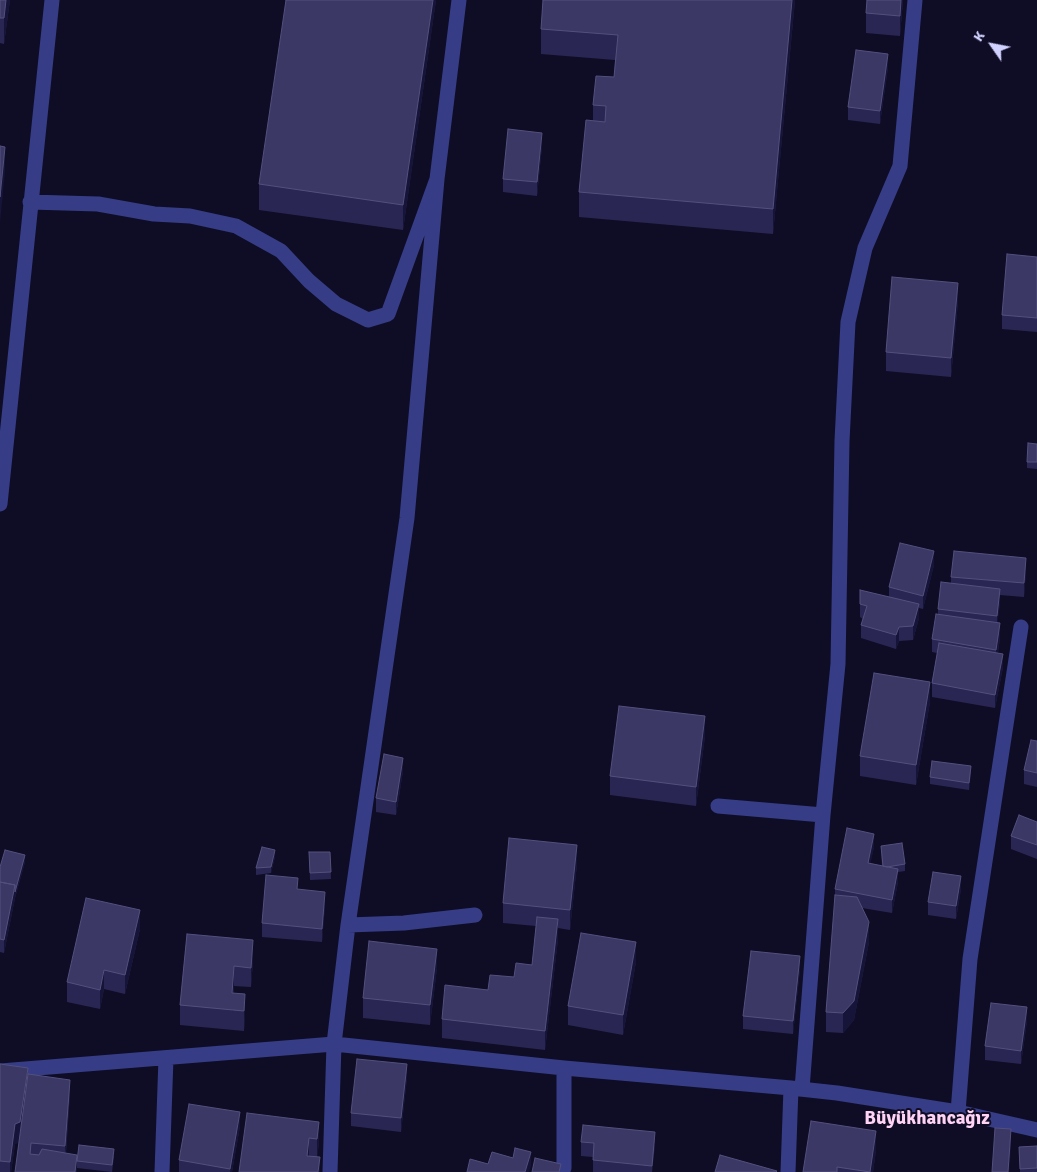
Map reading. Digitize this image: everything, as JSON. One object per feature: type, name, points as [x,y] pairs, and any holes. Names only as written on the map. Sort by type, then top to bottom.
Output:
[{"type":"street","points":[[0,504],[52,0]]},
{"type":"street","points":[[330,1172],[334,1044],[348,925],[407,518],[437,179],[459,0]]},
{"type":"street","points":[[788,1172],[838,664],[842,441],[848,322],[865,248],[900,166],[915,0]]},
{"type":"street","points":[[30,202],[98,204],[154,214],[190,216],[236,226],[281,251],[309,281],[336,304],[368,320],[388,314],[437,179]]},
{"type":"street","points":[[958,1112],[970,959],[1021,627]]},
{"type":"street","points":[[718,806],[823,815]]},
{"type":"street","points":[[348,925],[404,923],[475,915]]},
{"type":"street","points":[[0,1071],[334,1044],[564,1068],[797,1088],[958,1112],[1037,1130]]},
{"type":"street","points":[[162,1172],[166,1058]]},
{"type":"street","points":[[564,1068],[564,1168]]},
{"type":"building","points":[[0,0],[6,0],[4,18],[0,18]]},
{"type":"building","points":[[286,0],[433,0],[403,205],[259,184]]},
{"type":"building","points":[[543,0],[792,0],[773,209],[579,192],[586,120],[605,122],[606,106],[593,105],[596,76],[614,77],[618,35],[541,29]]},
{"type":"building","points":[[867,0],[901,0],[900,16],[866,13]]},
{"type":"building","points":[[856,50],[888,54],[880,111],[848,107]]},
{"type":"building","points":[[508,129],[542,133],[537,182],[503,179]]},
{"type":"building","points":[[0,146],[5,147],[0,197]]},
{"type":"building","points":[[1007,254],[1037,257],[1037,318],[1002,315]]},
{"type":"building","points":[[892,277],[958,283],[951,358],[886,352]]},
{"type":"building","points":[[1028,443],[1037,444],[1037,462],[1027,462]]},
{"type":"building","points":[[900,543],[934,551],[923,596],[889,587]]},
{"type":"building","points":[[954,551],[1026,558],[1024,583],[951,577]]},
{"type":"building","points":[[941,582],[1000,589],[997,616],[938,609]]},
{"type":"building","points":[[860,590],[919,604],[913,626],[899,627],[896,635],[861,625],[867,606],[860,604]]},
{"type":"building","points":[[936,614],[1000,623],[996,650],[932,639]]},
{"type":"building","points":[[939,643],[1003,654],[995,695],[932,683]]},
{"type":"building","points":[[874,673],[930,682],[916,765],[860,756]]},
{"type":"building","points":[[619,706],[705,716],[696,787],[610,776]]},
{"type":"building","points":[[1031,740],[1037,741],[1037,773],[1024,770]]},
{"type":"building","points":[[384,754],[403,758],[396,802],[376,798]]},
{"type":"building","points":[[932,761],[971,766],[969,783],[930,777]]},
{"type":"building","points":[[1019,815],[1037,822],[1037,845],[1011,836]]},
{"type":"building","points":[[847,828],[874,834],[868,863],[898,869],[892,900],[835,889]]},
{"type":"building","points":[[509,838],[577,845],[570,910],[503,903]]},
{"type":"building","points":[[902,843],[905,864],[883,866],[881,846]]},
{"type":"building","points":[[262,847],[275,850],[271,867],[256,868]]},
{"type":"building","points":[[5,850],[25,855],[15,892],[15,885],[0,882],[0,867]]},
{"type":"building","points":[[309,852],[330,852],[331,872],[310,873]]},
{"type":"building","points":[[933,872],[961,876],[956,906],[928,902]]},
{"type":"building","points":[[266,875],[298,878],[297,889],[325,892],[322,929],[262,923]]},
{"type":"building","points":[[0,882],[15,885],[4,940],[0,939]]},
{"type":"building","points":[[835,895],[857,897],[869,922],[854,1001],[843,1013],[826,1012]]},
{"type":"building","points":[[86,898],[140,910],[125,975],[104,970],[100,990],[67,982]]},
{"type":"building","points":[[537,917],[558,919],[545,1031],[442,1019],[445,985],[488,990],[490,975],[514,977],[516,963],[532,965]]},
{"type":"building","points":[[581,933],[636,942],[623,1015],[568,1006]]},
{"type":"building","points":[[187,934],[253,940],[251,968],[234,966],[232,993],[245,994],[244,1011],[180,1005]]},
{"type":"building","points":[[369,941],[437,949],[430,1005],[363,998]]},
{"type":"building","points":[[751,951],[800,956],[793,1021],[743,1016]]},
{"type":"building","points":[[991,1003],[1027,1007],[1021,1051],[985,1046]]},
{"type":"building","points":[[357,1059],[407,1064],[401,1118],[351,1113]]},
{"type":"building","points":[[0,1064],[28,1068],[20,1122],[15,1124],[10,1162],[0,1161]]},
{"type":"building","points":[[28,1074],[70,1080],[65,1146],[31,1143],[30,1154],[39,1155],[42,1149],[77,1155],[75,1172],[15,1172]]},
{"type":"building","points":[[189,1104],[240,1112],[230,1169],[179,1160]]},
{"type":"building","points":[[247,1113],[319,1122],[317,1139],[309,1138],[307,1156],[320,1157],[318,1172],[239,1172]]},
{"type":"building","points":[[811,1121],[876,1131],[870,1172],[837,1167],[837,1172],[803,1172]]},
{"type":"building","points":[[583,1125],[655,1132],[652,1166],[593,1160],[594,1143],[581,1142]]},
{"type":"building","points":[[995,1128],[1011,1129],[1008,1172],[992,1172]]},
{"type":"building","points":[[79,1145],[114,1149],[112,1165],[77,1161]]},
{"type":"building","points":[[1037,1146],[1037,1168],[1020,1169],[1019,1147]]},
{"type":"building","points":[[515,1148],[531,1152],[525,1172],[467,1172],[470,1159],[488,1164],[492,1152],[513,1158]]},
{"type":"building","points":[[720,1155],[777,1171],[715,1172]]},
{"type":"building","points":[[535,1158],[561,1164],[559,1172],[532,1172]]},
{"type":"district","name":"Büyükhancağız","points":[[927,1119]]}]
